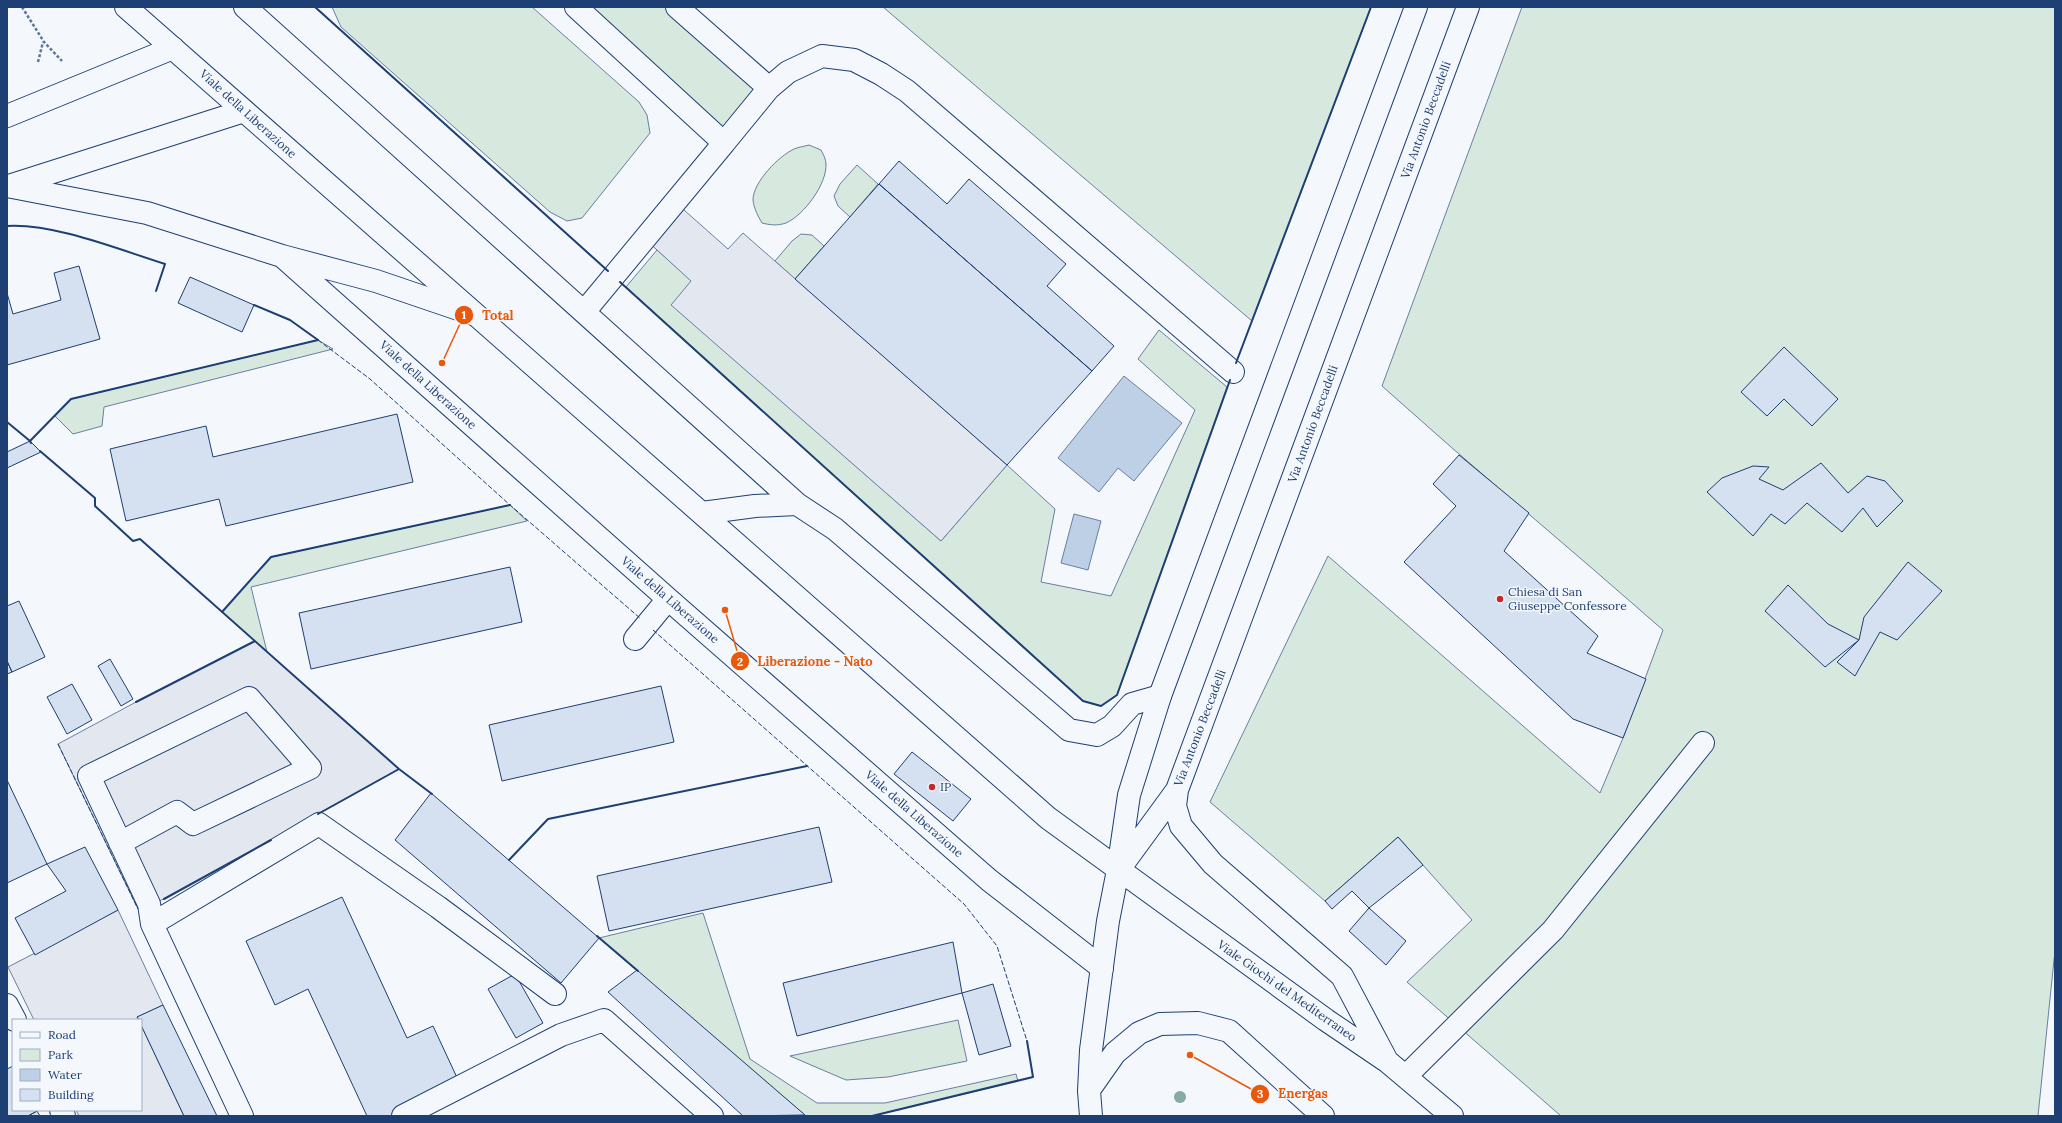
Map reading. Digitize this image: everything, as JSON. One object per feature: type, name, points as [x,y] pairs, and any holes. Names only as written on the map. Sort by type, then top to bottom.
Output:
[{"type":"main road","name":"Viale della Liberazione","points":[[126,7],[473,314],[929,713]]},
{"type":"main road","points":[[245,7],[797,504],[836,529],[1069,730],[1097,735],[1112,726],[1132,704],[1160,696]]},
{"type":"main road","points":[[576,7],[724,143]]},
{"type":"main road","points":[[677,7],[769,88]]},
{"type":"main road","points":[[1091,1116],[1089,1091],[1091,1050],[1108,920],[1118,870],[1132,783],[1160,696],[1416,7]]},
{"type":"main road","name":"Via Antonio Beccadelli","points":[[1118,870],[1177,790],[1468,7]]},
{"type":"main road","points":[[7,116],[173,48]]},
{"type":"main road","points":[[584,312],[769,88],[788,72],[822,56],[854,60],[881,74],[907,91],[1233,372]]},
{"type":"main road","points":[[9,186],[244,111]]},
{"type":"main road","points":[[9,186],[147,213],[282,256],[376,280],[473,314]]},
{"type":"main road","name":"Viale della Liberazione","points":[[282,256],[668,599],[989,880],[1102,968]]},
{"type":"main road","points":[[702,514],[755,506],[797,504]]},
{"type":"main road","points":[[635,639],[668,599]]},
{"type":"main road","points":[[120,842],[177,812],[192,824],[310,768],[249,698],[89,776],[149,904],[152,924],[242,1116]]},
{"type":"main road","name":"Viale Giochi del Mediterraneo","points":[[929,713],[1048,818],[1326,1020],[1388,1062],[1452,1116]]},
{"type":"main road","points":[[1406,1076],[1553,930],[1703,743]]},
{"type":"main road","points":[[1177,790],[1175,806],[1181,826],[1213,864],[1342,976],[1388,1062]]},
{"type":"main road","points":[[152,924],[319,824],[438,907],[555,994]]},
{"type":"main road","points":[[7,1005],[14,1019]]},
{"type":"main road","points":[[403,1116],[561,1035],[604,1020],[712,1116]]},
{"type":"main road","points":[[1089,1091],[1115,1053],[1139,1033],[1160,1024],[1198,1023],[1229,1031],[1323,1116]]},
{"type":"path","points":[[22,7],[44,42],[66,66]]},
{"type":"path","points":[[38,62],[44,42]]},
{"type":"green space","points":[[332,7],[532,7],[639,102],[647,115],[650,133],[582,218],[567,221],[550,212],[341,27]]},
{"type":"green space","points":[[585,7],[667,7],[759,89],[723,132]]},
{"type":"green space","points":[[883,7],[1371,7],[1252,321]]},
{"type":"green space","points":[[1522,7],[2055,7],[2055,950],[2038,1116],[1561,1116],[1407,982],[1472,920],[1398,837],[1325,901],[1210,802],[1328,556],[1600,793],[1623,738],[1663,630],[1382,386]]},
{"type":"green space","points":[[809,145],[821,150],[826,160],[823,181],[819,189],[807,206],[793,219],[780,225],[762,223],[755,209],[753,200],[757,185],[774,163],[781,157],[794,149]]},
{"type":"green space","points":[[857,165],[878,184],[850,217],[838,206],[834,196],[840,184]]},
{"type":"green space","points":[[801,234],[812,235],[824,246],[795,279],[775,261],[792,241]]},
{"type":"green space","points":[[657,250],[692,281],[672,305],[941,541],[1007,465],[1055,509],[1041,582],[1111,596],[1195,410],[1138,359],[1159,330],[1227,387],[1117,695],[1101,706],[1083,701],[626,287]]},
{"type":"green space","points":[[318,340],[333,349],[104,407],[102,426],[73,434],[55,416],[71,399]]},
{"type":"green space","points":[[510,505],[527,521],[251,587],[267,652],[222,612],[271,557]]},
{"type":"green space","points":[[703,913],[750,1059],[817,1103],[885,1103],[1016,1074],[1018,1081],[872,1116],[806,1116],[599,938]]},
{"type":"green space","points":[[958,1020],[967,1061],[888,1077],[846,1080],[790,1056]]},
{"type":"shaded area","points":[[675,202],[728,249],[743,233],[1007,465],[941,541],[671,305],[691,281],[645,239]]},
{"type":"shaded area","points":[[255,641],[399,769],[164,899],[138,909],[58,744]]},
{"type":"shaded area","points":[[118,910],[163,1005],[137,1017],[138,1019],[34,1019],[8,967]]},
{"type":"shaded area","points":[[142,1027],[184,1116],[79,1116],[76,1111],[142,1111]]},
{"type":"water","points":[[1124,376],[1182,423],[1134,481],[1118,468],[1099,492],[1058,458]]},
{"type":"water","points":[[1074,514],[1101,521],[1088,570],[1061,563]]},
{"type":"building","points":[[899,161],[947,204],[969,179],[1066,264],[1047,286],[1114,346],[1092,371],[879,184]]},
{"type":"building","points":[[879,184],[1092,371],[1007,465],[795,279]]},
{"type":"building","points":[[79,266],[100,339],[7,365],[7,293],[13,314],[61,300],[54,273]]},
{"type":"building","points":[[190,277],[254,305],[242,332],[178,303]]},
{"type":"building","points":[[1784,347],[1838,399],[1812,426],[1784,399],[1767,416],[1741,392]]},
{"type":"building","points":[[397,414],[413,482],[226,526],[219,499],[126,521],[110,449],[206,426],[213,457]]},
{"type":"building","points":[[30,441],[41,452],[7,468],[7,452]]},
{"type":"building","name":"Chiesa di San Giuseppe Confessore","points":[[1459,455],[1529,513],[1504,551],[1598,636],[1587,653],[1646,679],[1623,738],[1573,719],[1404,562],[1456,506],[1433,484]]},
{"type":"building","points":[[1821,463],[1848,493],[1867,476],[1885,481],[1903,501],[1877,527],[1863,508],[1842,532],[1807,503],[1785,524],[1771,514],[1753,536],[1707,492],[1722,478],[1753,466],[1769,467],[1759,479],[1783,490]]},
{"type":"building","points":[[1908,562],[1942,591],[1897,640],[1880,632],[1855,676],[1837,662],[1859,640],[1864,617]]},
{"type":"building","points":[[510,567],[522,622],[311,669],[299,613]]},
{"type":"building","points":[[1788,585],[1828,624],[1859,640],[1825,667],[1765,611]]},
{"type":"building","points":[[19,601],[45,657],[12,672],[7,661],[7,606]]},
{"type":"building","points":[[110,659],[133,699],[121,706],[98,666]]},
{"type":"building","points":[[7,661],[12,672],[7,674]]},
{"type":"building","points":[[72,684],[92,720],[67,734],[47,697]]},
{"type":"building","points":[[661,686],[674,742],[502,781],[489,725]]},
{"type":"building","points":[[912,752],[971,799],[953,821],[894,774]]},
{"type":"building","points":[[7,780],[47,864],[7,883]]},
{"type":"building","points":[[431,793],[599,938],[561,983],[395,840]]},
{"type":"building","points":[[819,827],[832,882],[609,931],[597,876]]},
{"type":"building","points":[[1398,837],[1423,865],[1369,908],[1352,891],[1332,909],[1325,901]]},
{"type":"building","points":[[85,847],[118,910],[35,955],[15,918],[66,891],[47,864]]},
{"type":"building","points":[[342,897],[407,1038],[433,1026],[460,1084],[392,1116],[367,1116],[308,989],[275,1005],[246,941]]},
{"type":"building","points":[[1369,908],[1406,941],[1386,965],[1349,931]]},
{"type":"building","points":[[953,942],[962,993],[797,1036],[783,983]]},
{"type":"building","points":[[637,970],[805,1115],[743,1116],[608,992]]},
{"type":"building","points":[[515,974],[543,1023],[516,1038],[488,989]]},
{"type":"building","points":[[993,984],[1011,1046],[979,1055],[962,993]]},
{"type":"building","points":[[163,1005],[217,1116],[184,1116],[142,1027],[142,1019],[138,1019],[137,1017]]},
{"type":"building","points":[[12,1066],[12,1111],[37,1111],[28,1116],[7,1116],[7,1069]]},
{"type":"building","points":[[37,1111],[40,1116],[28,1116]]},
{"type":"fence","points":[[318,340],[370,379],[510,505],[641,619]]},
{"type":"fence","points":[[653,630],[964,904],[997,946],[1027,1041]]},
{"type":"fence","points":[[58,744],[138,909]]},
{"type":"wall","points":[[315,7],[608,271]]},
{"type":"wall","points":[[1236,363],[1371,7]]},
{"type":"wall","points":[[7,226],[25,226],[66,233],[165,264],[156,291]]},
{"type":"wall","points":[[620,282],[1083,701],[1101,706],[1117,695],[1230,380]]},
{"type":"wall","points":[[254,305],[290,320],[318,340]]},
{"type":"wall","points":[[31,443],[30,441],[71,399],[318,340]]},
{"type":"wall","points":[[7,422],[30,441]]},
{"type":"wall","points":[[40,451],[95,498],[95,506],[133,541],[140,539],[399,769],[432,794]]},
{"type":"wall","points":[[222,612],[271,557],[510,505]]},
{"type":"wall","points":[[136,702],[255,641]]},
{"type":"wall","points":[[509,860],[548,819],[807,766]]},
{"type":"wall","points":[[318,814],[399,769]]},
{"type":"wall","points":[[164,899],[271,840]]},
{"type":"wall","points":[[597,936],[638,971]]},
{"type":"wall","points":[[872,1116],[1033,1077],[1027,1041]]},
{"type":"place","name":"Total","points":[[442,363]]},
{"type":"place","name":"Chiesa di San Giuseppe Confessore","points":[[1500,599]]},
{"type":"place","name":"Liberazione - Nato","points":[[725,610]]},
{"type":"place","name":"IP","points":[[932,787]]},
{"type":"place","name":"Energas","points":[[1190,1055]]}]
